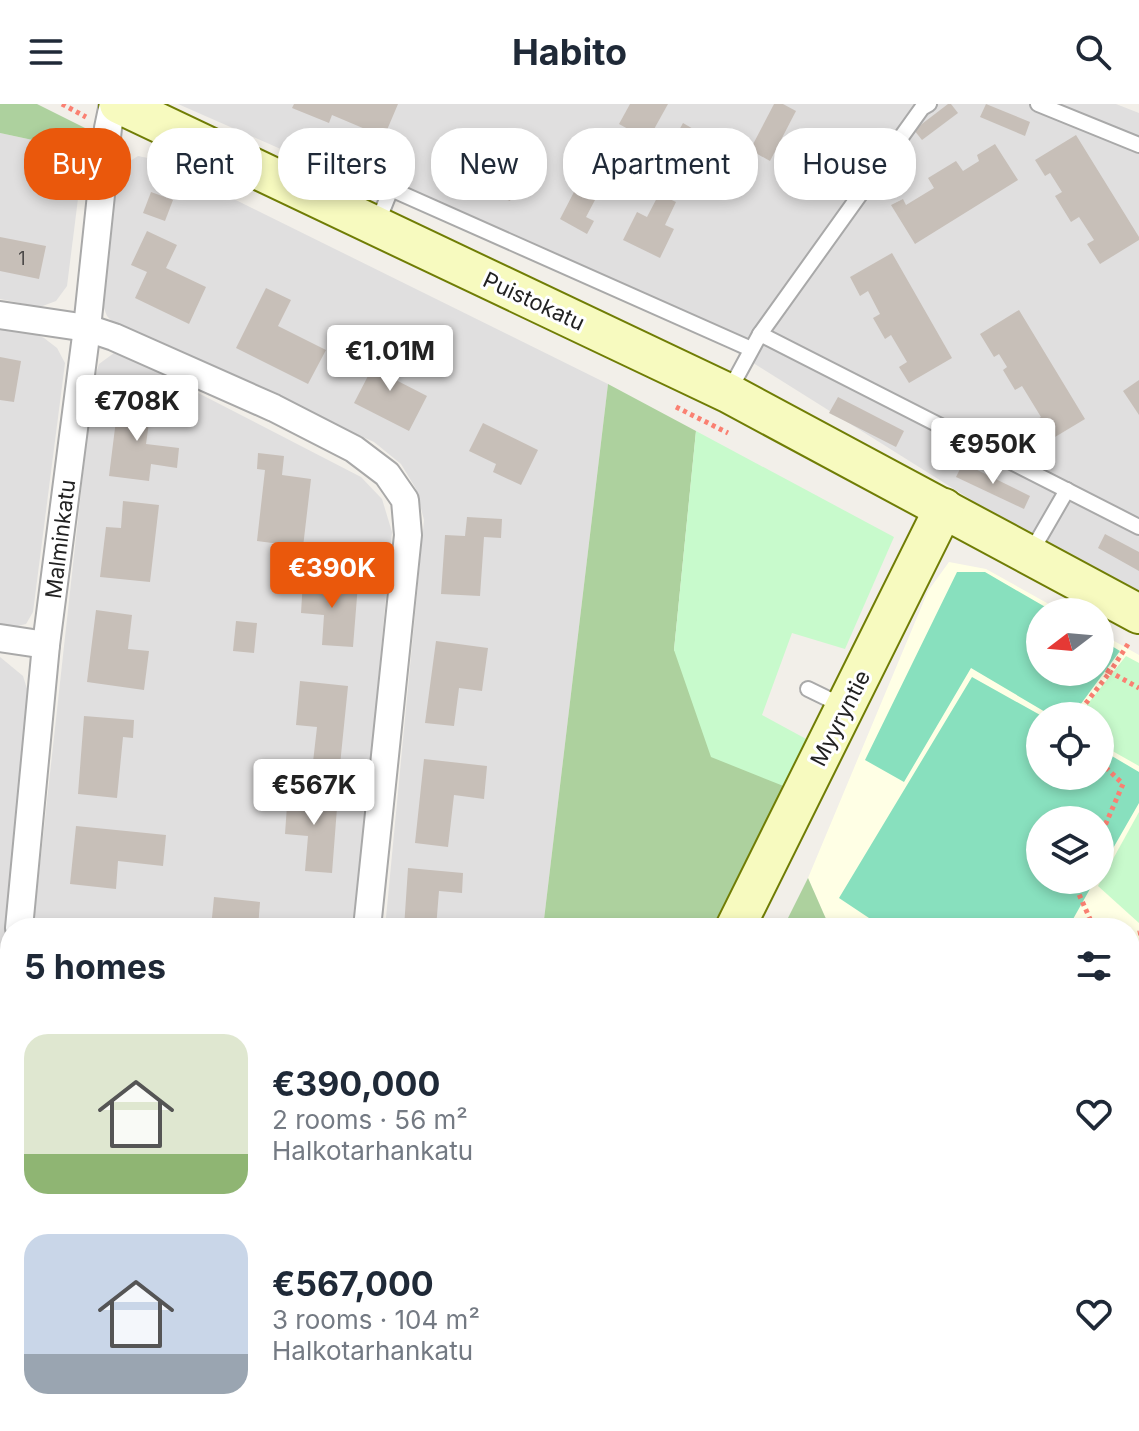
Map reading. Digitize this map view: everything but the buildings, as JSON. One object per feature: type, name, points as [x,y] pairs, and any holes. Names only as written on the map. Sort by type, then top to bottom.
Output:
[{"type":"street","name":"Puistokatu","points":[[116,104],[728,393],[1029,554],[1133,629]]},
{"type":"street","name":"Malminkatu","points":[[20,918],[46,645],[87,328],[108,128],[116,104]]},
{"type":"street","points":[[0,315],[87,328],[274,408],[354,449],[387,474],[405,500],[408,535],[368,918]]},
{"type":"street","name":"Myyryntie","points":[[740,918],[944,508]]},
{"type":"street","points":[[0,638],[46,645]]},
{"type":"lane","points":[[728,393],[760,334],[922,108],[929,104]]},
{"type":"lane","points":[[1038,104],[1139,145]]},
{"type":"lane","points":[[376,226],[391,189],[751,349]]},
{"type":"lane","points":[[760,334],[1139,527]]},
{"type":"lane","points":[[1029,554],[1067,490]]},
{"type":"lane","points":[[808,689],[846,707]]},
{"type":"path","points":[[1114,665],[1133,629]]},
{"type":"path","points":[[1114,674],[1139,688]]},
{"type":"path","points":[[1087,702],[1099,686]]},
{"type":"path","points":[[1113,806],[1123,784],[1114,775]]},
{"type":"path","points":[[1079,894],[1090,918]]},
{"type":"shaded area","points":[[178,104],[1116,104],[1139,113],[1139,605],[718,341],[397,200],[415,200],[415,128],[278,128],[278,148],[262,141],[262,128],[233,128]]},
{"type":"shaded area","points":[[0,133],[24,138],[24,200],[78,200],[67,286],[56,301],[40,307],[0,299]]},
{"type":"shaded area","points":[[138,156],[147,158],[147,200],[236,200],[608,384],[544,918],[386,918],[424,520],[416,489],[401,464],[374,442],[116,326],[107,316],[102,303],[112,200],[131,200],[131,160]]},
{"type":"shaded area","points":[[0,326],[29,331],[44,338],[57,348],[65,363],[33,612],[26,624],[10,628],[0,626]]},
{"type":"shaded area","points":[[114,353],[136,361],[361,477],[382,499],[392,532],[354,918],[34,918],[93,383],[99,364]]},
{"type":"shaded area","points":[[949,562],[986,569],[1038,598],[1026,598],[1026,686],[1114,686],[1114,641],[1139,655],[1139,918],[826,918],[808,878],[928,591]]},
{"type":"shaded area","points":[[0,657],[23,676],[29,695],[8,918],[0,918]]},
{"type":"green space","points":[[0,104],[37,104],[85,128],[24,128],[24,138],[0,133]]},
{"type":"green space","points":[[608,384],[696,431],[674,650],[786,787],[719,918],[544,918]]},
{"type":"green space","points":[[696,431],[894,537],[845,649],[792,633],[762,715],[808,740],[786,787],[711,757],[674,650]]},
{"type":"green space","points":[[957,572],[985,572],[1030,598],[1026,598],[1026,686],[1094,686],[1082,702],[1028,702],[971,668],[904,782],[865,760]]},
{"type":"green space","points":[[1126,656],[1139,663],[1139,766],[1114,752],[1114,702],[1089,702],[1102,686],[1114,686],[1114,671]]},
{"type":"green space","points":[[972,677],[1026,707],[1026,790],[1114,790],[1114,757],[1139,772],[1139,803],[1114,847],[1114,806],[1026,806],[1026,894],[1087,894],[1074,918],[869,918],[839,898]]},
{"type":"green space","points":[[1139,812],[1139,918],[1133,918],[1107,894],[1114,894],[1114,857]]},
{"type":"green space","points":[[808,878],[826,918],[788,918]]}]
